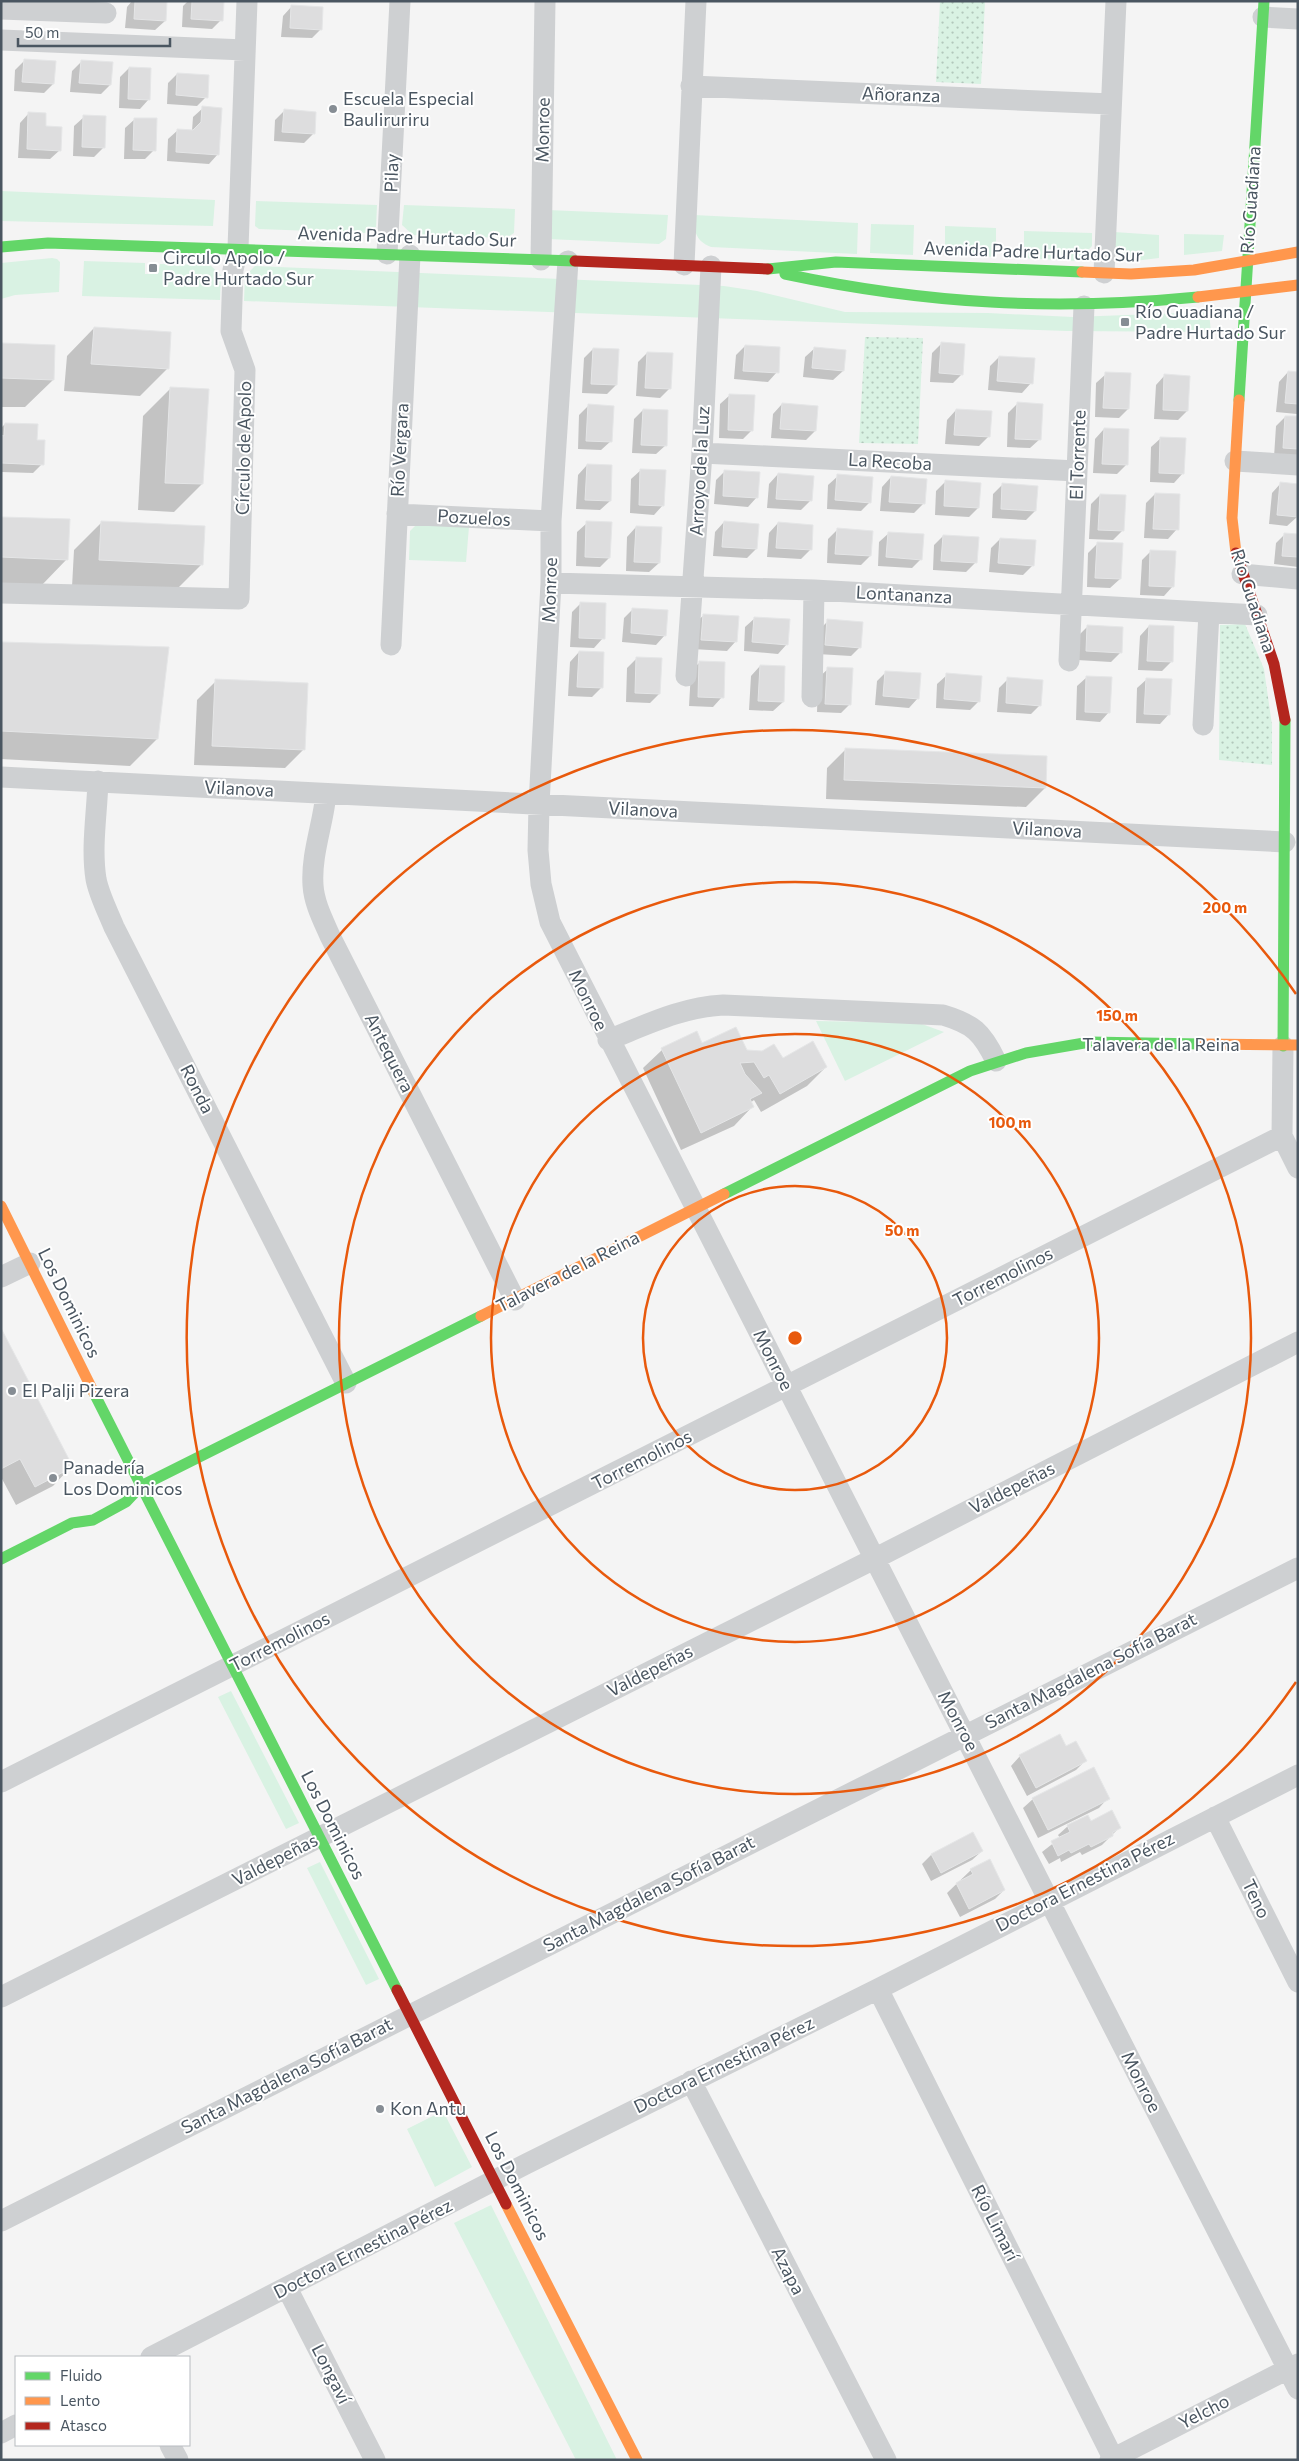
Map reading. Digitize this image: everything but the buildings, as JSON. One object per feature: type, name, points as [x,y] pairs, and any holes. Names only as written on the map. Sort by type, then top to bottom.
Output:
[{"type":"street","name":"Círculo de Apolo","points":[[1,593],[239,599],[245,370],[231,332],[233,270],[238,248],[247,1]]},
{"type":"street","name":"Pilay","points":[[387,254],[400,1]]},
{"type":"street","name":"Monroe","points":[[541,260],[545,1]]},
{"type":"street","points":[[684,266],[696,1]]},
{"type":"street","points":[[1104,274],[1116,1]]},
{"type":"street","points":[[1,9],[106,7],[105,44]]},
{"type":"street","points":[[1263,9],[1298,19]]},
{"type":"street","name":"Río Guadiana","points":[[1263,9],[1245,293],[1233,533],[1242,574],[1274,664],[1285,721],[1291,809],[1285,842],[1290,1045],[1282,1136],[1298,1168]]},
{"type":"street","points":[[1,40],[245,50]]},
{"type":"street","name":"Añoranza","points":[[691,86],[1111,104]]},
{"type":"street","name":"Avenida Padre Hurtado Sur","points":[[10,233],[48,244]]},
{"type":"street","points":[[1,255],[48,244]]},
{"type":"street","name":"Avenida Padre Hurtado Sur","points":[[1,247],[48,244],[238,248],[766,269],[836,262],[1104,274],[1194,270],[1298,252]]},
{"type":"street","name":"Río Vergara","points":[[391,645],[410,255]]},
{"type":"street","name":"Monroe","points":[[568,261],[551,521],[551,583],[539,804],[538,850],[541,884],[550,922],[608,1040],[874,1559],[1293,2366],[1298,2389]]},
{"type":"street","name":"Arroyo de la Luz","points":[[686,676],[694,586],[711,266]]},
{"type":"street","name":"Avenida Padre Hurtado Sur","points":[[766,269],[809,280],[906,296],[1000,304],[1084,306],[1182,300],[1298,285]]},
{"type":"street","name":"El Torrente","points":[[1069,661],[1084,306]]},
{"type":"street","name":"La Recoba","points":[[702,452],[1077,471]]},
{"type":"street","points":[[1236,461],[1298,465]]},
{"type":"street","name":"Pozuelos","points":[[397,514],[551,521]]},
{"type":"street","points":[[1242,574],[1298,579]]},
{"type":"street","name":"Lontananza","points":[[551,583],[814,590],[1257,615]]},
{"type":"street","points":[[812,697],[814,590]]},
{"type":"street","points":[[1203,725],[1209,613]]},
{"type":"street","name":"Vilanova","points":[[1,777],[1285,842]]},
{"type":"street","name":"Ronda","points":[[98,781],[94,854],[97,881],[114,927],[346,1383]]},
{"type":"street","name":"Antequera","points":[[326,794],[313,859],[313,887],[319,909],[330,936],[514,1300]]},
{"type":"street","points":[[608,1040],[671,1014],[701,1006],[723,1005],[943,1015],[963,1021],[976,1029],[988,1045],[996,1061]]},
{"type":"street","name":"Talavera de la Reina","points":[[125,1488],[141,1486],[514,1300],[947,1080],[996,1061],[1059,1046],[1090,1042],[1290,1045]]},
{"type":"street","name":"Torremolinos","points":[[1,1782],[1282,1136]]},
{"type":"street","name":"Los Dominicos","points":[[1,1206],[232,1666],[637,2460]]},
{"type":"street","points":[[1,1277],[30,1263]]},
{"type":"street","name":"Valdepeñas","points":[[1,1997],[874,1559],[1298,1342]]},
{"type":"street","name":"Talavera de la Reina","points":[[1,1559],[72,1523],[94,1520],[126,1502],[141,1486]]},
{"type":"street","name":"Talavera de la Reina","points":[[72,1523],[85,1507]]},
{"type":"street","name":"Santa Magdalena Sofía Barat","points":[[1,2221],[1298,1568]]},
{"type":"street","name":"Doctora Ernestina Pérez","points":[[153,2356],[494,2180],[878,1989],[1298,1774]]},
{"type":"street","name":"Teno","points":[[1215,1817],[1298,1982]]},
{"type":"street","name":"Río Limarí","points":[[878,1989],[1111,2459]]},
{"type":"street","name":"Azapa","points":[[691,2081],[886,2460]]},
{"type":"street","name":"Longaví","points":[[287,2288],[375,2460]]},
{"type":"street","name":"Yelcho","points":[[1111,2459],[1293,2366]]},
{"type":"street","points":[[1,2433],[15,2426]]},
{"type":"street","points":[[171,2446],[178,2460]]},
{"type":"green space","points":[[940,1],[985,1],[981,84],[936,82]]},
{"type":"green space","points":[[1,191],[215,200],[213,226],[1,221]]},
{"type":"green space","points":[[256,201],[377,205],[376,227],[366,233],[259,229],[255,226]]},
{"type":"green space","points":[[404,205],[515,209],[514,233],[506,238],[413,235],[402,225]]},
{"type":"green space","points":[[547,210],[668,215],[666,239],[659,244],[548,239]]},
{"type":"green space","points":[[694,215],[858,223],[857,254],[711,247],[702,242],[696,234]]},
{"type":"green space","points":[[871,224],[914,225],[913,255],[870,253]]},
{"type":"green space","points":[[945,226],[996,228],[996,257],[945,255]]},
{"type":"green space","points":[[1024,231],[1092,233],[1092,246],[1078,261],[1024,258]]},
{"type":"green space","points":[[1114,232],[1159,235],[1159,258],[1126,262],[1114,249]]},
{"type":"green space","points":[[1184,234],[1224,235],[1222,251],[1184,255]]},
{"type":"green space","points":[[52,258],[60,262],[59,292],[15,295],[1,299],[1,263]]},
{"type":"green space","points":[[84,261],[145,263],[145,274],[158,274],[160,264],[210,265],[221,275],[220,300],[82,296]]},
{"type":"green space","points":[[255,266],[724,286],[757,291],[845,312],[988,313],[1073,317],[1209,312],[1211,332],[1067,331],[244,301],[245,276]]},
{"type":"green space","points":[[865,337],[923,338],[918,444],[859,443]]},
{"type":"green space","points":[[416,525],[469,527],[466,562],[409,560],[410,531]]},
{"type":"green space","points":[[1245,624],[1264,669],[1272,725],[1272,765],[1219,760],[1220,625]]},
{"type":"green space","points":[[816,1021],[919,1023],[944,1032],[845,1081]]},
{"type":"green space","points":[[231,1691],[299,1823],[286,1829],[218,1697]]},
{"type":"green space","points":[[320,1862],[379,1979],[366,1985],[307,1868]]},
{"type":"green space","points":[[443,2111],[472,2167],[435,2187],[407,2129]]},
{"type":"green space","points":[[491,2205],[617,2460],[576,2460],[454,2223]]},
{"type":"traffic: fast","points":[[1239,400],[1264,1]]},
{"type":"traffic: fast","points":[[1,247],[48,243],[575,261]]},
{"type":"traffic: fast","points":[[768,269],[836,262],[1082,272]]},
{"type":"traffic: fast","points":[[785,274],[889,292],[990,302],[1093,304],[1198,297]]},
{"type":"traffic: fast","points":[[1283,1046],[1285,720]]},
{"type":"traffic: fast","points":[[724,1194],[970,1071],[1026,1053],[1090,1042],[1201,1044]]},
{"type":"traffic: fast","points":[[1,1559],[72,1523],[93,1520],[126,1502],[141,1486],[481,1316]]},
{"type":"traffic: fast","points":[[94,1393],[397,1990]]},
{"type":"traffic: slow","points":[[1082,272],[1131,274],[1194,270],[1298,252]]},
{"type":"traffic: slow","points":[[1198,297],[1298,285]]},
{"type":"traffic: slow","points":[[1236,553],[1232,518],[1239,400]]},
{"type":"traffic: slow","points":[[1201,1044],[1298,1045]]},
{"type":"traffic: slow","points":[[481,1316],[724,1194]]},
{"type":"traffic: slow","points":[[1,1206],[94,1393]]},
{"type":"traffic: slow","points":[[506,2204],[637,2460]]},
{"type":"traffic: jam","points":[[575,261],[768,269]]},
{"type":"traffic: jam","points":[[1236,553],[1274,664],[1285,720]]},
{"type":"traffic: jam","points":[[397,1990],[506,2204]]},
{"type":"place","name":"Escuela Especial Bauliruriru","points":[[333,109]]},
{"type":"place","name":"Circulo Apolo / Padre Hurtado Sur","points":[[153,268]]},
{"type":"place","name":"Río Guadiana / Padre Hurtado Sur","points":[[1125,322]]},
{"type":"place","name":"El Palji Pizera","points":[[12,1391]]},
{"type":"place","name":"Panadería Los Dominicos","points":[[53,1478]]},
{"type":"place","name":"Kon Antu","points":[[380,2109]]}]
